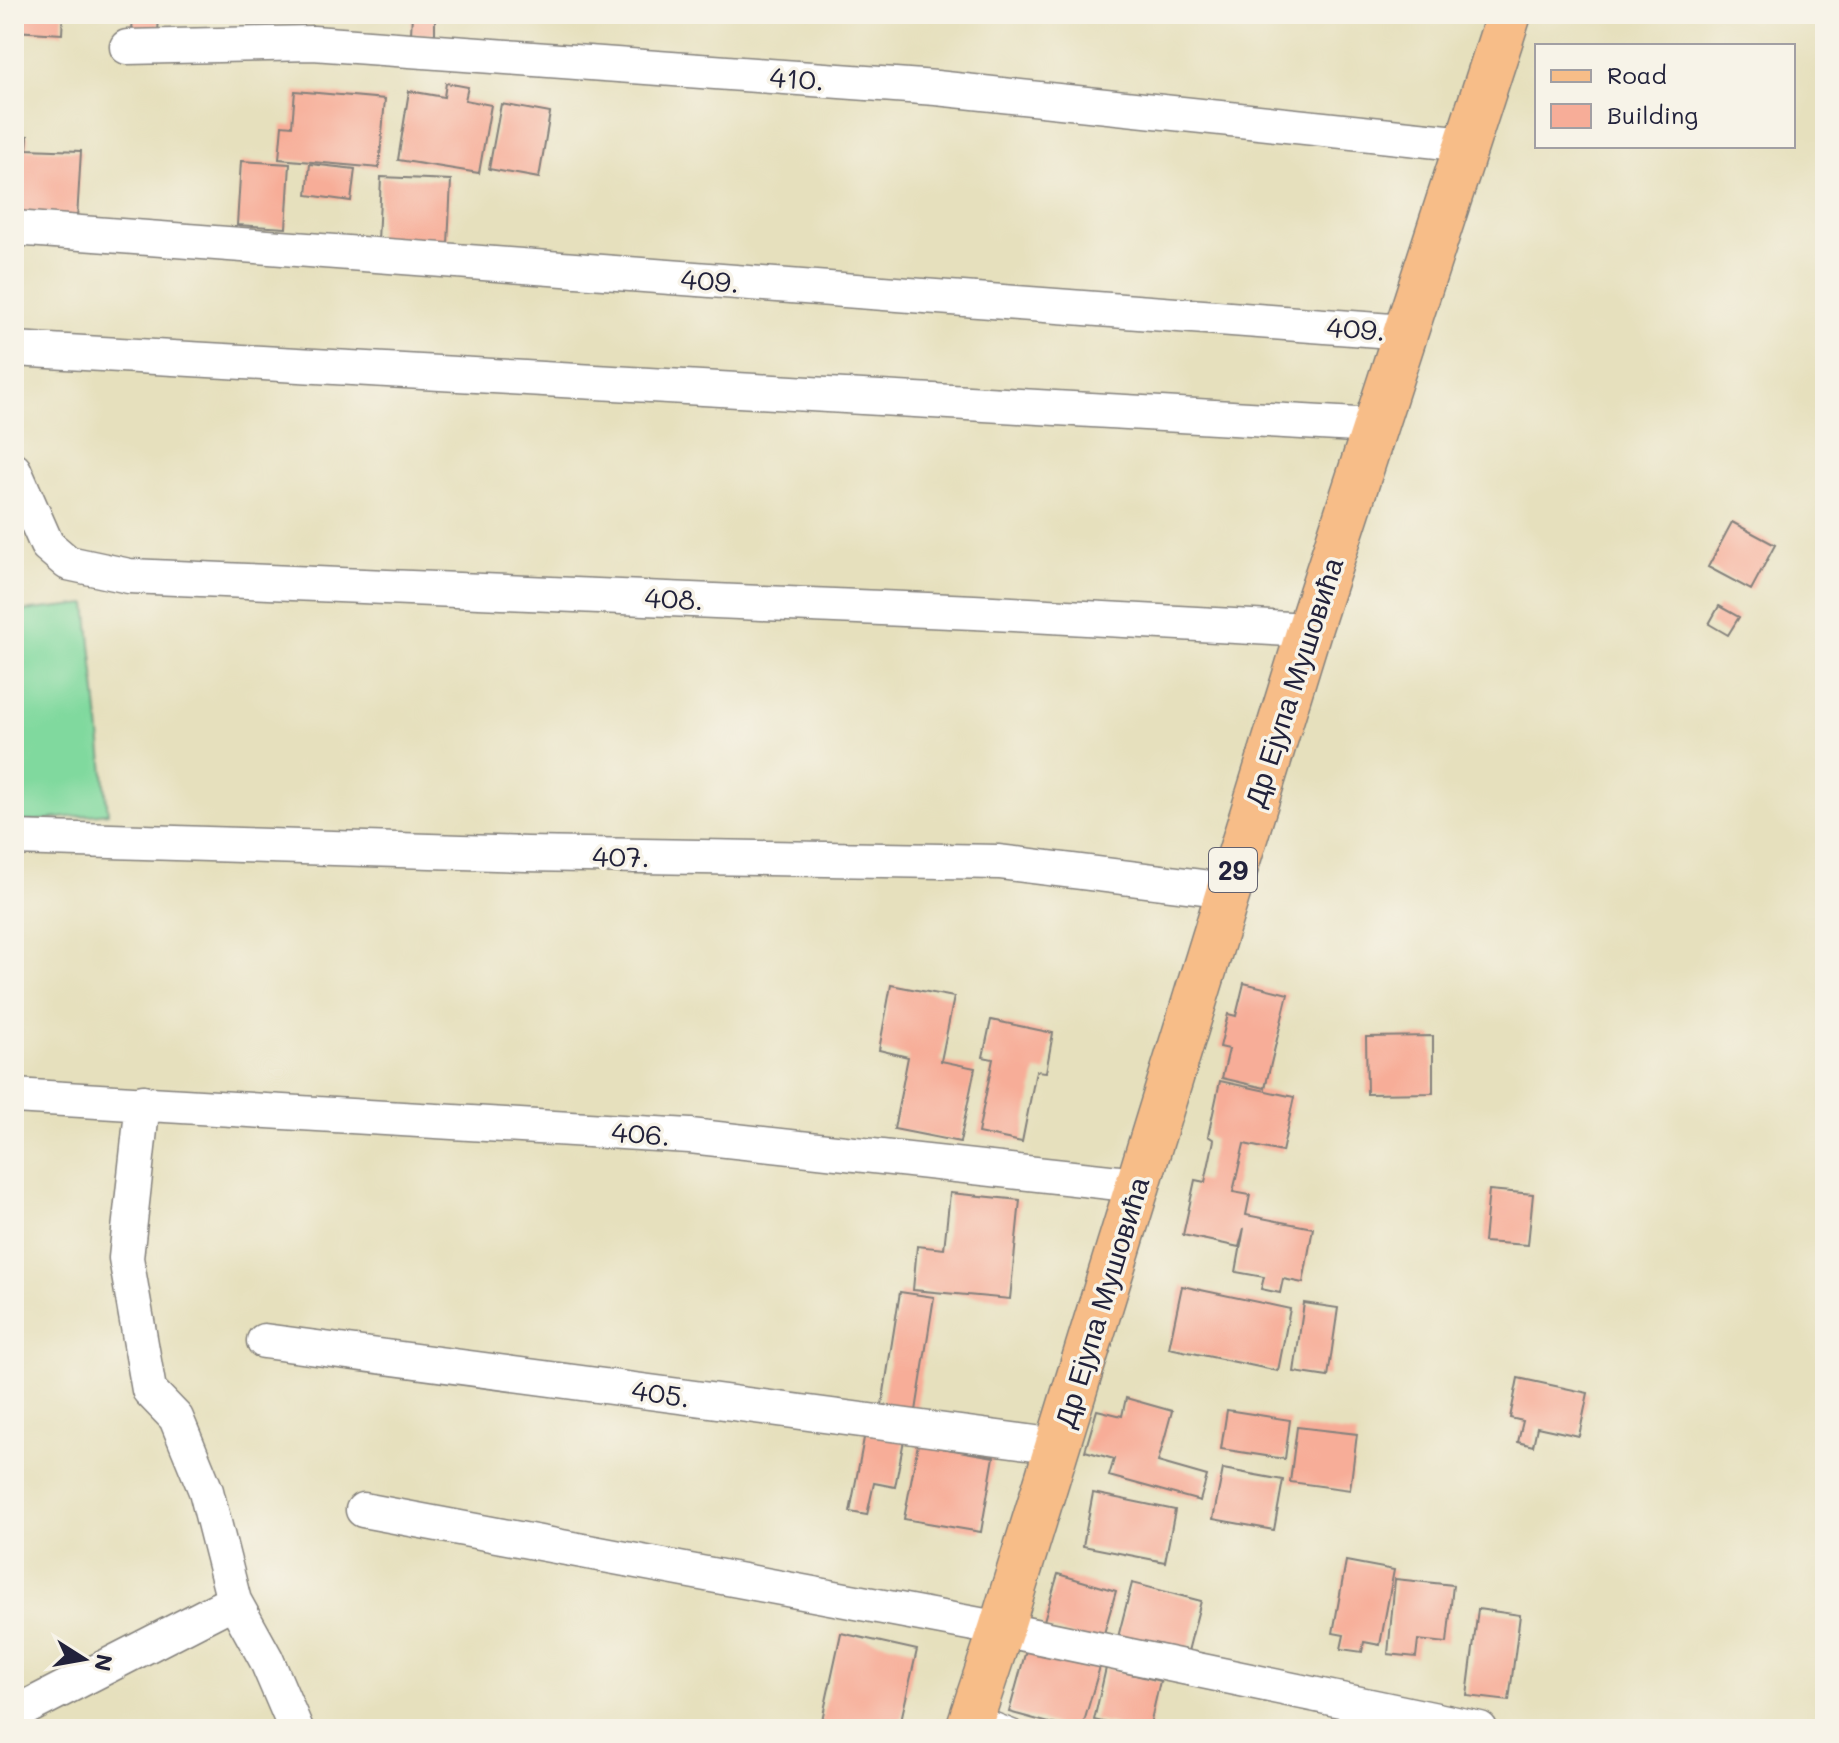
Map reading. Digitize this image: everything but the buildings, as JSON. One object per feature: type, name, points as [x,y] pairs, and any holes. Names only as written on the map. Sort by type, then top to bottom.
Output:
[{"type":"main road","name":"Др Ејупа Мушовића","points":[[971,1721],[1227,890],[1509,14]]},
{"type":"street","name":"410.","points":[[127,47],[313,43],[905,85],[1466,144]]},
{"type":"street","name":"409.","points":[[14,228],[1405,332]]},
{"type":"street","points":[[14,349],[1374,426]]},
{"type":"street","name":"408.","points":[[14,470],[47,545],[68,563],[129,576],[958,611],[1309,630]]},
{"type":"street","name":"407.","points":[[14,838],[527,854],[999,862],[1227,890]]},
{"type":"street","name":"406.","points":[[14,1096],[690,1136],[1137,1185]]},
{"type":"street","points":[[143,1102],[126,1258],[149,1390],[176,1418],[206,1491],[234,1601],[266,1659],[296,1729]]},
{"type":"street","name":"405.","points":[[264,1341],[1058,1446]]},
{"type":"street","points":[[363,1510],[1001,1629],[1480,1729]]},
{"type":"street","points":[[14,1714],[234,1601]]},
{"type":"lane","points":[[971,1721],[1015,1729]]},
{"type":"green space","points":[[87,604],[108,813],[14,823],[14,612]]}]
